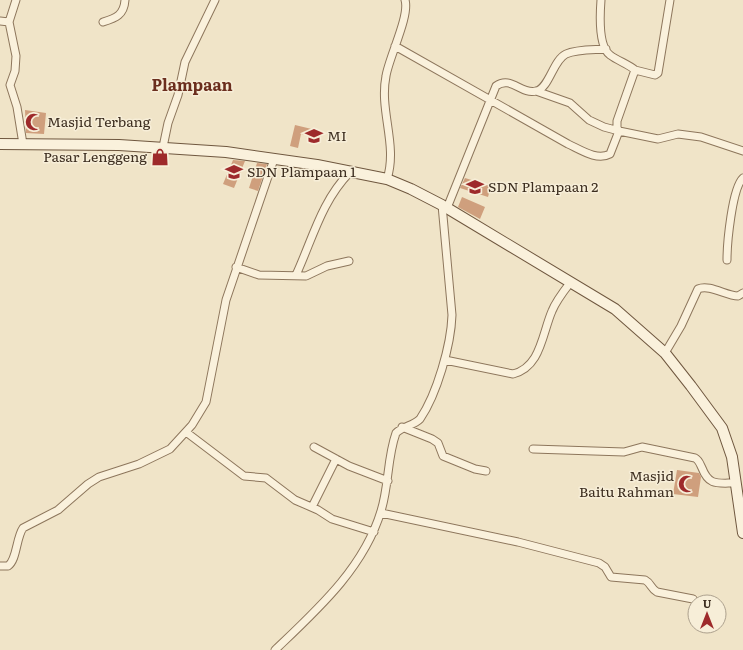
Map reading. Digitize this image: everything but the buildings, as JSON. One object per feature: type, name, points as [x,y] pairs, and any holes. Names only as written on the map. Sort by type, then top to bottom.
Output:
[{"type":"street","points":[[16,0],[9,22],[16,48],[15,71],[10,85],[17,108],[23,144]]},
{"type":"street","points":[[103,22],[117,18],[122,12],[124,0]]},
{"type":"street","points":[[163,147],[168,123],[178,95],[188,53],[215,0]]},
{"type":"street","points":[[387,179],[390,169],[391,155],[384,93],[388,65],[406,12],[405,0]]},
{"type":"street","points":[[601,0],[601,29],[606,49],[610,55],[635,70],[655,75],[658,73],[670,0]]},
{"type":"street","points":[[0,21],[9,22]]},
{"type":"street","points":[[395,46],[568,144],[592,155],[600,157],[610,154],[620,131]]},
{"type":"street","points":[[536,91],[543,86],[559,59],[566,54],[606,49]]},
{"type":"street","points":[[620,131],[617,128],[617,121],[635,70]]},
{"type":"street","points":[[275,650],[338,587],[369,544],[381,513],[388,481],[394,438],[402,427],[416,423],[423,414],[450,342],[452,315],[444,206],[489,99],[496,86],[501,82],[509,82],[529,91],[536,91],[570,103],[589,120],[604,127],[658,139],[678,134],[701,136],[743,151]]},
{"type":"street","points":[[0,144],[163,147],[226,152],[387,179],[444,206],[615,309],[665,353],[722,428],[732,457],[743,526]]},
{"type":"street","points":[[0,566],[8,566],[12,562],[20,533],[23,528],[58,510],[88,484],[99,477],[139,464],[170,449],[186,432],[206,402],[226,300],[274,159]]},
{"type":"street","points":[[296,275],[324,207],[340,182],[350,172]]},
{"type":"street","points":[[727,260],[729,228],[738,184],[743,178]]},
{"type":"street","points":[[236,267],[259,275],[306,276],[327,266],[349,261]]},
{"type":"street","points":[[444,360],[513,374],[522,372],[530,365],[536,356],[551,313],[557,301],[570,283]]},
{"type":"street","points":[[665,353],[681,326],[698,289],[706,288],[731,296],[738,296],[743,293]]},
{"type":"street","points":[[402,427],[438,443],[444,456],[475,469],[486,470]]},
{"type":"street","points":[[186,432],[244,476],[266,478],[295,500],[312,507],[332,519],[374,532]]},
{"type":"street","points":[[314,447],[349,466],[388,481]]},
{"type":"street","points":[[532,449],[624,452],[642,447],[695,458],[699,461],[705,477],[710,481],[715,484],[735,483]]},
{"type":"street","points":[[312,507],[336,459]]},
{"type":"street","points":[[381,513],[518,542],[599,563],[605,567],[611,577],[645,580],[650,582],[653,590],[657,592],[687,598]]},
{"type":"place","name":"Masjid Terbang","points":[[34,122]]},
{"type":"place","name":"MI","points":[[314,136]]},
{"type":"place","name":"Pasar Lenggeng","points":[[160,157]]},
{"type":"place","name":"SDN Plampaan 1","points":[[234,172]]},
{"type":"place","name":"SDN Plampaan 2","points":[[475,187]]},
{"type":"place","name":"Masjid Baitu Rahman","points":[[687,484]]},
{"type":"district","name":"Plampaan","points":[[192,85]]}]
